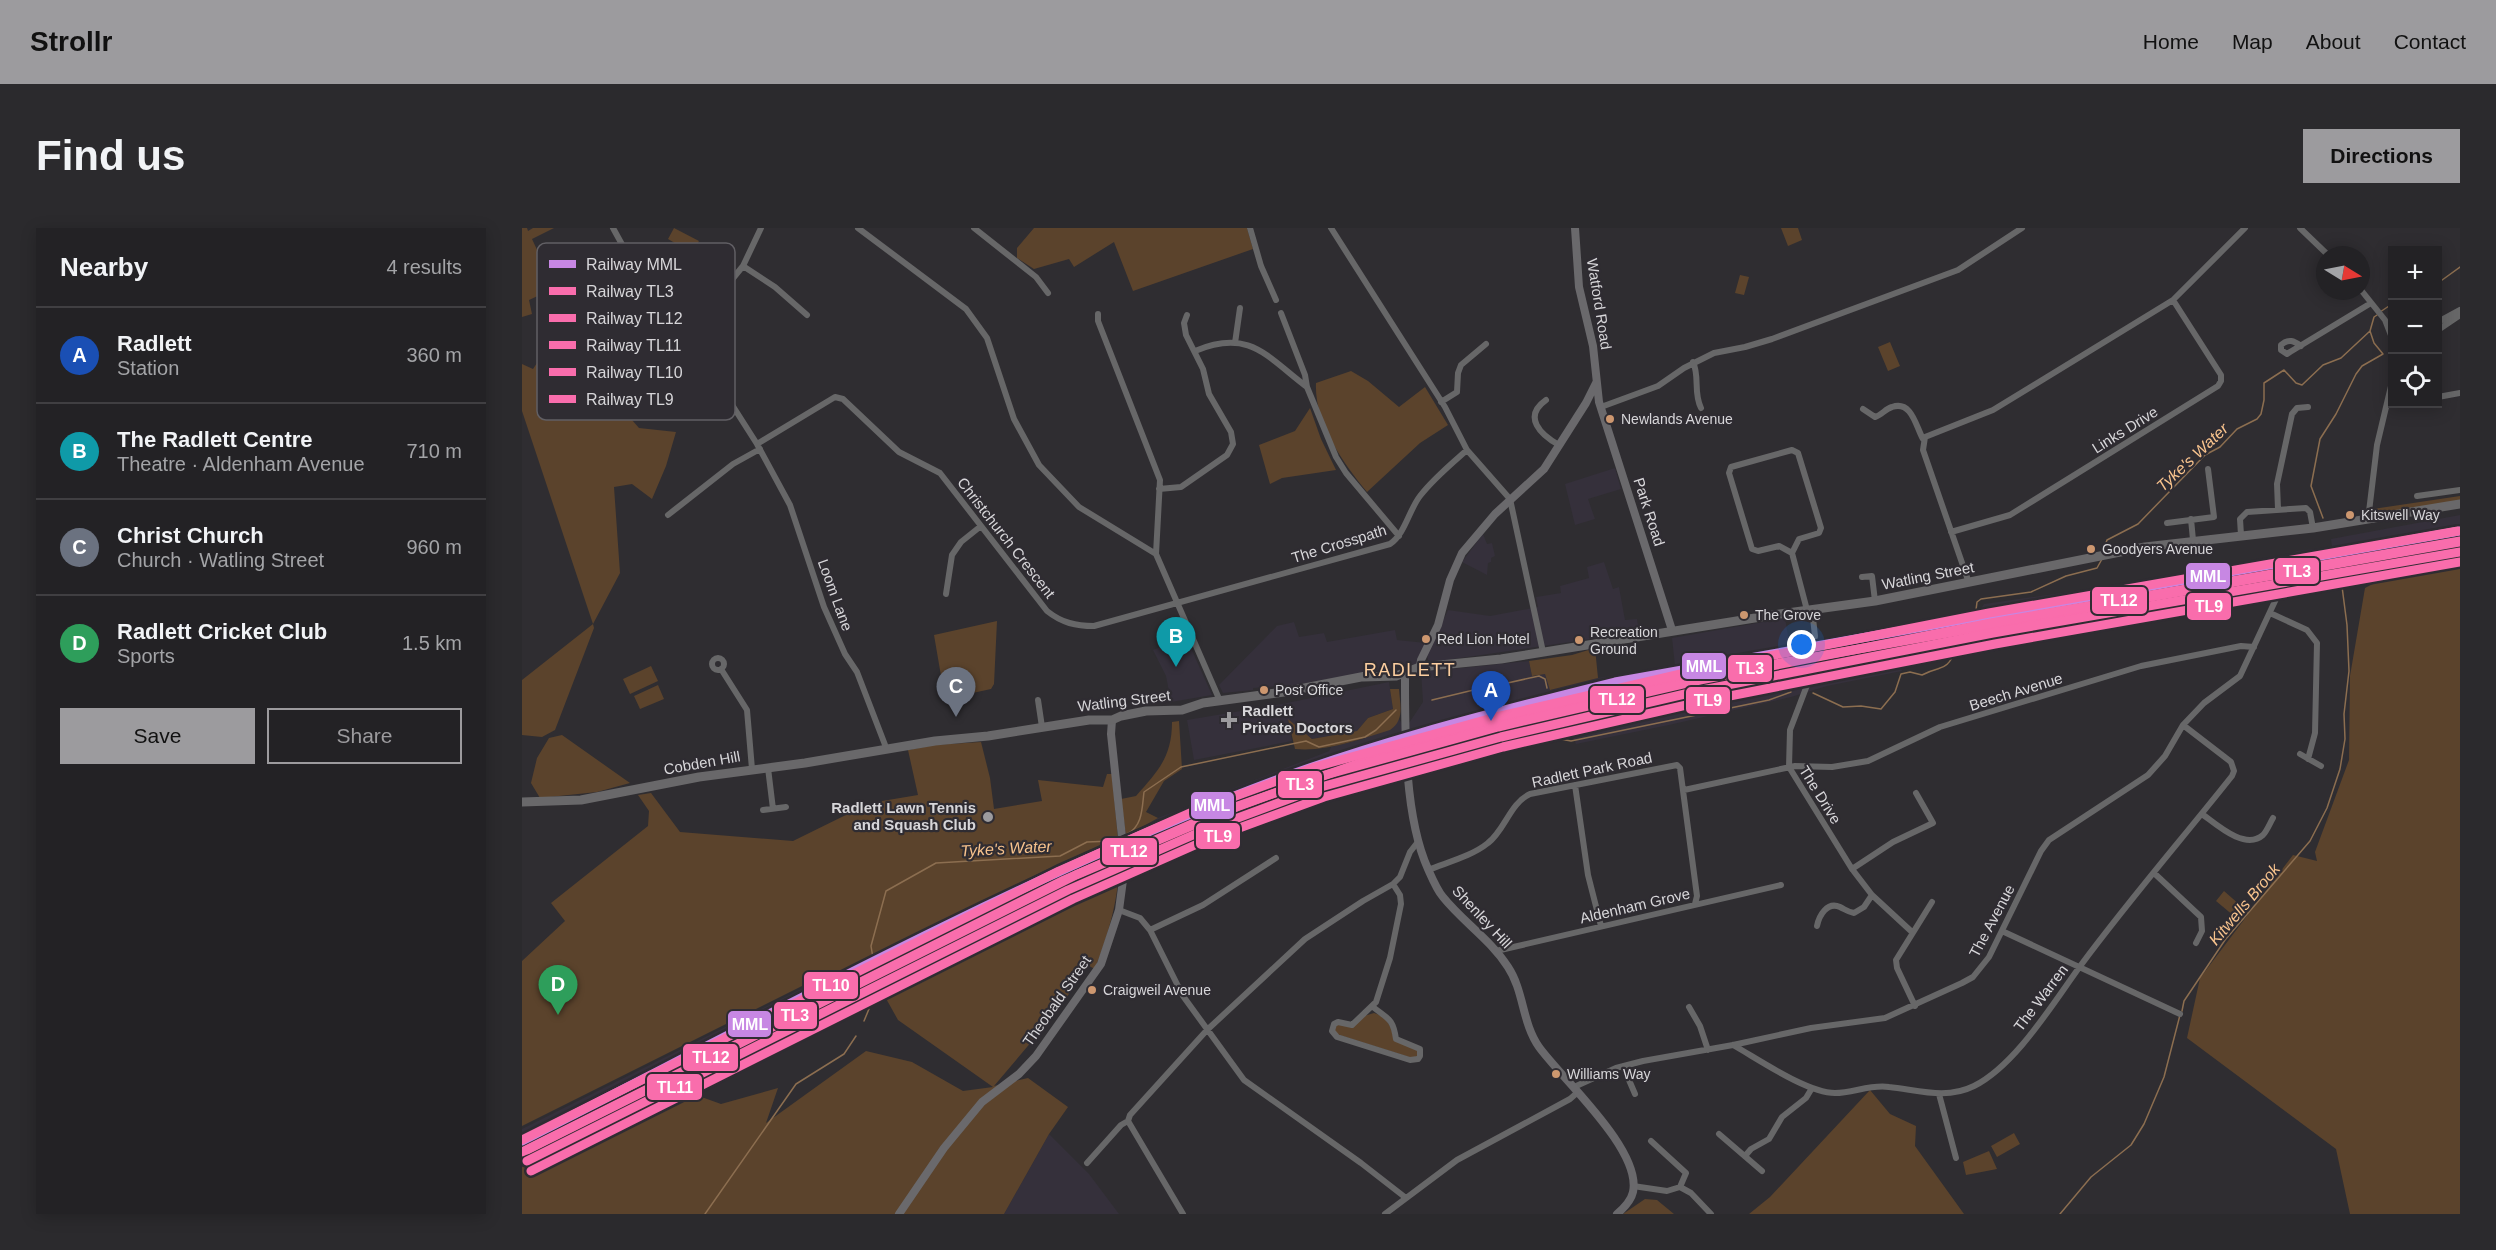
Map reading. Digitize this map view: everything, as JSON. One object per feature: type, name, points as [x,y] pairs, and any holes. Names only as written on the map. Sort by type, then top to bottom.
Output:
[{"type":"main road","name":"Watling Street","points":[[887,750],[935,741],[988,736],[1089,720],[1112,720],[1129,714],[1182,710],[1220,701],[1363,677],[1396,676],[1420,667],[1501,659],[1672,630],[1875,601],[2111,553],[2193,540],[2313,528],[2460,504]]},
{"type":"main road","name":"Cobden Hill","points":[[522,802],[581,800],[752,769],[887,750]]},
{"type":"street","name":"Loom Lane","points":[[613,228],[621,243]]},
{"type":"street","points":[[735,276],[743,266],[761,228]]},
{"type":"street","points":[[858,228],[966,309],[979,324],[993,351],[1006,397],[1022,436],[1051,480],[1079,507],[1096,519],[1156,554]]},
{"type":"street","points":[[974,228],[1036,278],[1048,293]]},
{"type":"street","points":[[1250,228],[1261,266],[1276,300]]},
{"type":"street","points":[[1331,228],[1441,402],[1467,450],[1510,499],[1543,652]]},
{"type":"street","name":"Watford Road","points":[[1575,228],[1579,287],[1593,346],[1600,404]]},
{"type":"street","points":[[1586,403],[1600,404],[1658,386],[1693,362],[1718,351],[1745,347],[1772,339],[1958,270],[2022,228]]},
{"type":"street","points":[[1923,439],[1927,435],[1993,410],[2012,400],[2173,300],[2245,228]]},
{"type":"street","points":[[2300,228],[2319,246]]},
{"type":"street","points":[[743,266],[781,292],[807,315]]},
{"type":"street","name":"Links Drive","points":[[1951,532],[2010,515],[2218,386],[2221,375],[2173,300]]},
{"type":"street","points":[[2369,300],[2380,313],[2388,330]]},
{"type":"street","points":[[2301,346],[2371,303]]},
{"type":"street","points":[[1235,343],[1240,308]]},
{"type":"street","points":[[2442,320],[2460,310]]},
{"type":"street","points":[[1281,313],[1305,375],[1307,387],[1336,458],[1399,536]]},
{"type":"street","points":[[1098,314],[1098,321],[1159,475],[1156,554],[1220,701]]},
{"type":"street","points":[[1159,489],[1181,487],[1227,455],[1233,444],[1231,432],[1209,394],[1203,369],[1186,335],[1184,323],[1187,315]]},
{"type":"street","points":[[2442,327],[2460,315]]},
{"type":"street","points":[[1195,351],[1210,345],[1235,343],[1250,346],[1270,356],[1307,387]]},
{"type":"street","points":[[1441,402],[1457,392],[1461,365],[1486,344]]},
{"type":"street","points":[[1693,362],[1697,376],[1696,393],[1701,408]]},
{"type":"street","points":[[1420,667],[1421,660],[1441,618],[1450,580],[1462,553],[1510,499],[1544,469],[1596,383]]},
{"type":"street","points":[[2442,396],[2460,393]]},
{"type":"street","name":"Christchurch Crescent","points":[[758,447],[813,409],[839,396],[899,452],[940,473],[1047,611],[1068,623],[1094,626],[1177,603]]},
{"type":"street","points":[[1546,400],[1536,413],[1535,423],[1542,435],[1559,445]]},
{"type":"street","name":"Park Road","points":[[1600,404],[1672,630]]},
{"type":"street","points":[[1863,410],[1875,417],[1896,406],[1906,409],[1911,414],[1923,439],[1923,450],[1969,583]]},
{"type":"street","points":[[2278,509],[2277,484],[2292,414],[2297,408],[2308,407]]},
{"type":"street","points":[[2368,520],[2377,445],[2390,408]]},
{"type":"street","name":"Loom Lane","points":[[735,410],[790,505],[824,607],[845,654],[857,672],[887,750]]},
{"type":"street","points":[[668,515],[758,447]]},
{"type":"street","name":"The Crosspath","points":[[1177,603],[1390,544],[1399,536],[1418,498],[1432,481],[1467,450]]},
{"type":"street","points":[[1792,554],[1799,539],[1821,531],[1798,453],[1792,450],[1731,467],[1729,473],[1752,549],[1758,551],[1779,546],[1792,554],[1810,609]]},
{"type":"street","points":[[2167,523],[2214,517],[2208,469]]},
{"type":"street","points":[[2417,496],[2460,490]]},
{"type":"street","points":[[2241,535],[2240,519],[2244,513],[2278,509],[2306,508],[2310,512],[2313,528]]},
{"type":"street","points":[[2191,519],[2193,540]]},
{"type":"street","points":[[946,594],[952,555],[956,547],[981,526]]},
{"type":"street","points":[[1862,577],[1872,576],[1875,601]]},
{"type":"street","name":"The Avenue","points":[[1576,1089],[1623,1066],[1811,1028],[1885,1018],[1915,1006],[1973,976],[1989,957],[2041,851],[2049,840],[2148,775],[2165,756],[2183,725],[2204,703],[2240,676],[2276,598]]},
{"type":"street","name":"The Drive","points":[[1810,609],[1814,643],[1809,680],[1790,730],[1788,767],[1852,869],[1872,895],[1912,932]]},
{"type":"street","points":[[2270,613],[2307,630],[2317,643],[2315,734],[2308,759]]},
{"type":"street","name":"Beech Avenue","points":[[1684,790],[1788,767],[1832,767],[1859,764],[1894,750],[1940,727],[2109,675],[2141,666],[2241,646],[2254,647]]},
{"type":"street","points":[[721,669],[747,710],[752,769]]},
{"type":"street","name":"Shenley Hill","points":[[1403,672],[1411,809],[1418,843],[1428,870],[1442,897],[1496,951],[1515,980],[1534,1039],[1576,1089],[1620,1148],[1634,1186]]},
{"type":"street","points":[[1038,700],[1042,727]]},
{"type":"street","name":"Theobald Street","points":[[899,1214],[962,1125],[982,1102],[1027,1066],[1086,988],[1101,964],[1119,910],[1125,865],[1111,734],[1112,720]]},
{"type":"street","name":"The Warren","points":[[1733,1045],[1812,1088],[1832,1093],[1884,1086],[1939,1094],[1955,1093],[1973,1087],[2003,1067],[2078,969],[2232,777],[2234,766],[2231,762],[2183,725]]},
{"type":"street","points":[[2300,754],[2321,766]]},
{"type":"street","name":"Radlett Park Road","points":[[1428,870],[1489,843],[1523,798],[1672,765],[1680,768],[1684,790]]},
{"type":"street","points":[[768,768],[773,809]]},
{"type":"street","points":[[1575,785],[1588,875],[1601,926]]},
{"type":"street","points":[[1684,790],[1695,904]]},
{"type":"street","points":[[1852,869],[1893,842],[1933,823],[1916,793]]},
{"type":"street","points":[[762,810],[786,807]]},
{"type":"street","points":[[2202,814],[2233,835],[2253,839],[2264,834],[2273,818]]},
{"type":"street","points":[[1087,1163],[1121,1125],[1128,1121],[1130,1115],[1207,1030],[1317,930],[1400,878],[1410,852],[1418,843]]},
{"type":"street","points":[[1150,930],[1203,905],[1276,858]]},
{"type":"street","points":[[2154,873],[2201,917],[2202,931],[2196,943]]},
{"type":"street","points":[[1373,1007],[1390,1019],[1394,1025],[1396,1039],[1420,1048],[1418,1059],[1410,1060],[1334,1034],[1334,1024],[1341,1022],[1352,1024],[1373,1007],[1397,932],[1401,899],[1393,884]]},
{"type":"street","name":"Aldenham Grove","points":[[1496,951],[1780,885]]},
{"type":"street","points":[[1817,926],[1819,916],[1826,909],[1838,906],[1854,913],[1864,907],[1872,895]]},
{"type":"street","points":[[1915,1006],[1897,968],[1896,960],[1932,902]]},
{"type":"street","points":[[1119,910],[1140,918],[1150,930],[1176,983],[1244,1080],[1406,1198]]},
{"type":"street","points":[[2002,932],[2078,969],[2180,1014]]},
{"type":"street","points":[[1689,1007],[1700,1026],[1708,1050]]},
{"type":"street","points":[[1623,1066],[1635,1094]]},
{"type":"street","points":[[1744,1156],[1751,1149],[1769,1139],[1782,1118],[1806,1098],[1812,1088]]},
{"type":"street","points":[[1385,1214],[1457,1160],[1570,1099],[1576,1089]]},
{"type":"street","points":[[1939,1094],[1956,1158]]},
{"type":"street","points":[[1128,1121],[1183,1214]]},
{"type":"street","points":[[1719,1134],[1762,1172]]},
{"type":"street","points":[[1651,1141],[1685,1172],[1680,1187]]},
{"type":"street","points":[[1617,1214],[1628,1203],[1634,1186],[1667,1191],[1680,1187],[1691,1193],[1711,1214]]},
{"type":"shaded area","points":[[522,228],[527,228],[528,231],[533,228],[554,228],[532,239],[537,250],[537,296],[529,300],[532,314],[522,317]]},
{"type":"shaded area","points":[[674,228],[699,241],[698,243],[675,243],[668,239]]},
{"type":"shaded area","points":[[1034,228],[1247,228],[1253,249],[1133,291],[1114,242],[1074,267],[1069,259],[1034,269],[1017,258],[1017,248]]},
{"type":"shaded area","points":[[1781,228],[1798,228],[1802,240],[1788,246]]},
{"type":"shaded area","points":[[1740,275],[1749,277],[1744,295],[1735,293]]},
{"type":"shaded area","points":[[1890,342],[1900,366],[1888,371],[1878,347]]},
{"type":"shaded area","points":[[537,363],[537,420],[632,420],[639,428],[676,432],[666,466],[652,499],[632,484],[614,487],[620,573],[593,624],[522,411],[522,364],[533,369]]},
{"type":"shaded area","points":[[1351,371],[1368,381],[1399,407],[1425,387],[1448,425],[1420,443],[1367,492],[1332,441],[1325,427],[1317,398],[1316,383]]},
{"type":"shaded area","points":[[1310,408],[1321,439],[1336,470],[1282,478],[1270,484],[1259,445],[1295,431]]},
{"type":"shaded area","points":[[1615,468],[1621,489],[1588,499],[1595,519],[1575,525],[1565,484]]},
{"type":"shaded area","points":[[2460,496],[2460,501],[2375,514],[2373,509]]},
{"type":"shaded area","points":[[2460,515],[2460,562],[2433,565],[2406,559],[2337,577],[2286,586],[2282,595],[1964,657],[1959,640],[1894,650],[1902,671],[1576,744],[1563,716],[1413,755],[1409,723],[1423,702],[1421,672],[1529,661],[1532,676],[1545,674],[1551,690],[1598,678],[1675,666],[1672,638],[1785,618],[1790,647],[1980,610],[1984,604],[2215,571],[2289,555],[2297,551],[2332,547],[2331,539]]},
{"type":"shaded area","points":[[1483,534],[1487,544],[1492,543],[1495,556],[1488,563],[1487,575],[1462,562]]},
{"type":"shaded area","points":[[1604,562],[1613,589],[1619,587],[1625,620],[1637,619],[1639,632],[1433,662],[1428,660],[1427,655],[1448,610],[1490,616],[1538,607],[1536,597],[1561,593],[1560,586],[1589,578],[1587,567]]},
{"type":"shaded area","points":[[2460,566],[2460,1214],[2350,1214],[2336,1149],[2187,1038],[2200,978],[2293,855],[2317,861],[2315,852],[2349,760],[2350,676],[2365,588],[2388,576]]},
{"type":"shaded area","points":[[997,621],[994,684],[991,689],[945,699],[934,635]]},
{"type":"shaded area","points":[[1294,622],[1299,637],[1324,633],[1327,642],[1395,630],[1397,640],[1426,643],[1416,664],[1295,685],[1223,693],[1219,685],[1277,626]]},
{"type":"shaded area","points":[[593,624],[594,628],[555,730],[542,737],[522,735],[522,680]]},
{"type":"shaded area","points":[[1186,637],[1212,695],[1171,702],[1166,676],[1153,650]]},
{"type":"shaded area","points":[[1595,648],[1598,678],[1550,690],[1545,674],[1532,676],[1529,661],[1572,655]]},
{"type":"shaded area","points":[[651,666],[658,681],[630,694],[623,679]]},
{"type":"shaded area","points":[[1389,682],[1393,709],[1368,718],[1357,731],[1312,739],[1288,720],[1292,741],[1194,760],[1187,720],[1282,704]]},
{"type":"shaded area","points":[[658,685],[664,699],[640,709],[634,696]]},
{"type":"shaded area","points":[[1390,689],[1399,689],[1401,706],[1398,722],[1390,730],[1331,747],[1295,749],[1288,719],[1312,739],[1357,731],[1368,718],[1393,709]]},
{"type":"shaded area","points":[[1396,715],[1403,725],[1405,780],[1374,783],[1129,869],[1126,836],[1158,818],[1329,751],[1331,747],[1363,739],[1378,731]]},
{"type":"shaded area","points":[[1179,721],[1182,769],[1164,781],[1146,812],[1158,818],[1126,836],[1121,799],[1136,796],[1157,771],[1169,745],[1172,722]]},
{"type":"shaded area","points":[[562,735],[630,783],[597,792],[540,798],[531,783],[537,758],[549,738]]},
{"type":"shaded area","points":[[981,742],[990,778],[994,809],[1042,801],[1038,780],[1103,787],[1107,774],[1112,774],[1118,839],[842,977],[818,978],[522,1126],[522,961],[565,921],[551,903],[648,826],[649,811],[638,795],[651,793],[680,832],[793,841],[858,809],[882,801],[918,795],[908,750],[934,745]]},
{"type":"shaded area","points":[[1404,755],[1405,780],[1374,783],[1129,869],[1128,854],[1310,782]]},
{"type":"shaded area","points":[[1117,835],[1120,859],[978,930],[879,986],[798,1020],[673,1087],[641,1107],[522,1167],[522,1129],[805,987],[818,978]]},
{"type":"shaded area","points":[[1120,859],[1112,915],[1095,969],[1087,965],[1060,1008],[994,1086],[1028,1078],[1068,1107],[1049,1134],[1004,1214],[522,1214],[522,1167],[641,1107],[682,1090],[721,1104],[778,1088],[766,1123],[866,1051],[912,1062],[963,1091],[993,1087],[898,1020],[879,986],[978,930]]},
{"type":"shaded area","points":[[2224,891],[2248,912],[2240,921],[2216,901]]},
{"type":"shaded area","points":[[1374,1013],[1383,1017],[1388,1023],[1394,1039],[1418,1050],[1418,1056],[1412,1058],[1336,1034],[1334,1028],[1337,1024],[1350,1027],[1364,1016]]},
{"type":"shaded area","points":[[1870,1090],[1890,1114],[1916,1126],[1915,1146],[1964,1214],[1749,1214],[1770,1197]]},
{"type":"shaded area","points":[[2014,1133],[2020,1144],[1997,1157],[1991,1146]]},
{"type":"shaded area","points":[[1049,1134],[1089,1174],[1119,1214],[1004,1214]]},
{"type":"shaded area","points":[[1989,1151],[1997,1169],[1966,1175],[1963,1162]]},
{"type":"shaded area","points":[[1645,1199],[1657,1200],[1674,1214],[1623,1214]]},
{"type":"waterway","name":"Tyke's Water","points":[[2442,280],[2460,267]]},
{"type":"waterway","name":"Tyke's Water","points":[[2380,312],[2388,307]]},
{"type":"waterway","name":"Tyke's Water","points":[[2103,551],[2107,540],[2138,524],[2205,455],[2220,447],[2237,429],[2257,419],[2261,414],[2264,400],[2264,383],[2284,370],[2296,383],[2302,385],[2323,365],[2341,358],[2370,331],[2374,317],[2377,315]]},
{"type":"waterway","name":"Kitwells Brook","points":[[2323,518],[2311,486],[2320,439],[2336,414],[2356,374],[2362,366],[2383,354],[2374,343],[2370,331]]},
{"type":"waterway","name":"Tyke's Water","points":[[1976,610],[1977,602],[1981,599],[2031,592],[2066,576],[2097,568],[2102,559]]},
{"type":"waterway","name":"Kitwells Brook","points":[[2182,1011],[2184,1001],[2225,940],[2310,841],[2327,808],[2340,769],[2345,739],[2344,714],[2349,671],[2347,625],[2340,571]]},
{"type":"waterway","name":"Tyke's Water","points":[[1813,693],[1843,707],[1861,706],[1881,709],[1895,692],[1901,674],[1910,672],[1922,675],[1943,667],[1958,648],[1962,648],[1978,635]]},
{"type":"waterway","name":"Tyke's Water","points":[[1503,684],[1539,676],[1545,679],[1547,688]]},
{"type":"waterway","name":"Tyke's Water","points":[[1432,700],[1486,687]]},
{"type":"waterway","name":"Tyke's Water","points":[[1560,739],[1571,741],[1769,700],[1791,692]]},
{"type":"waterway","name":"Tyke's Water","points":[[1127,834],[1139,821],[1144,792],[1181,767],[1306,741],[1319,747],[1365,737],[1376,730],[1396,710]]},
{"type":"waterway","name":"Tyke's Water","points":[[873,958],[871,946],[886,891],[936,863],[1060,856],[1087,842],[1112,841],[1120,838]]},
{"type":"waterway","name":"Tyke's Water","points":[[864,1021],[876,992],[876,980]]},
{"type":"waterway","name":"Kitwells Brook","points":[[2060,1214],[2091,1177],[2131,1145],[2144,1124],[2164,1077],[2180,1015]]},
{"type":"waterway","name":"Tyke's Water","points":[[705,1214],[796,1084],[844,1054],[856,1036]]},
{"type":"rail line","name":"TL10","points":[[522,1140],[1059,871],[1192,812],[1315,767],[1496,717],[1698,670],[1989,613],[2458,531]]},
{"type":"rail line","name":"MML","points":[[522,1141],[873,961],[1051,875],[1232,797],[1373,747],[1470,719],[1615,682],[2460,531]]},
{"type":"rail line","name":"TL12","points":[[522,1152],[1064,880],[1196,822],[1318,777],[1498,727],[1700,680],[1991,623],[2460,541]]},
{"type":"rail line","name":"TL3","points":[[527,1150],[1076,875],[1238,806],[1360,763],[1497,722],[1617,692],[2460,542]]},
{"type":"rail line","name":"TL11","points":[[527,1161],[1068,890],[1200,832],[1321,787],[1501,737],[1702,690],[1993,633],[2460,552]]},
{"type":"rail line","name":"TL9","points":[[531,1171],[1073,899],[1204,841],[1324,797],[1503,747],[1704,701],[1995,644],[2460,562]]},
{"type":"place","name":"Newlands Avenue","points":[[1610,419]]},
{"type":"place","name":"Kitswell Way","points":[[2350,515]]},
{"type":"place","name":"Goodyers Avenue","points":[[2091,549]]},
{"type":"place","name":"The Grove","points":[[1744,615]]},
{"type":"place","name":"Red Lion Hotel","points":[[1426,639]]},
{"type":"place","name":"Recreation Ground","points":[[1579,640]]},
{"type":"place","name":"The Radlett Centre","points":[[1176,667]]},
{"type":"place","name":"Post Office","points":[[1264,690]]},
{"type":"place","name":"Christ Church","points":[[956,717]]},
{"type":"place","name":"Radlett Private Doctors","points":[[1229,720]]},
{"type":"place","name":"Radlett","points":[[1491,721]]},
{"type":"place","name":"Radlett Lawn Tennis and Squash Club","points":[[988,817]]},
{"type":"place","name":"Craigweil Avenue","points":[[1092,990]]},
{"type":"place","name":"Radlett Cricket Club","points":[[558,1015]]},
{"type":"place","name":"Williams Way","points":[[1556,1074]]},
{"type":"district","name":"RADLETT","points":[[1410,670]]}]
